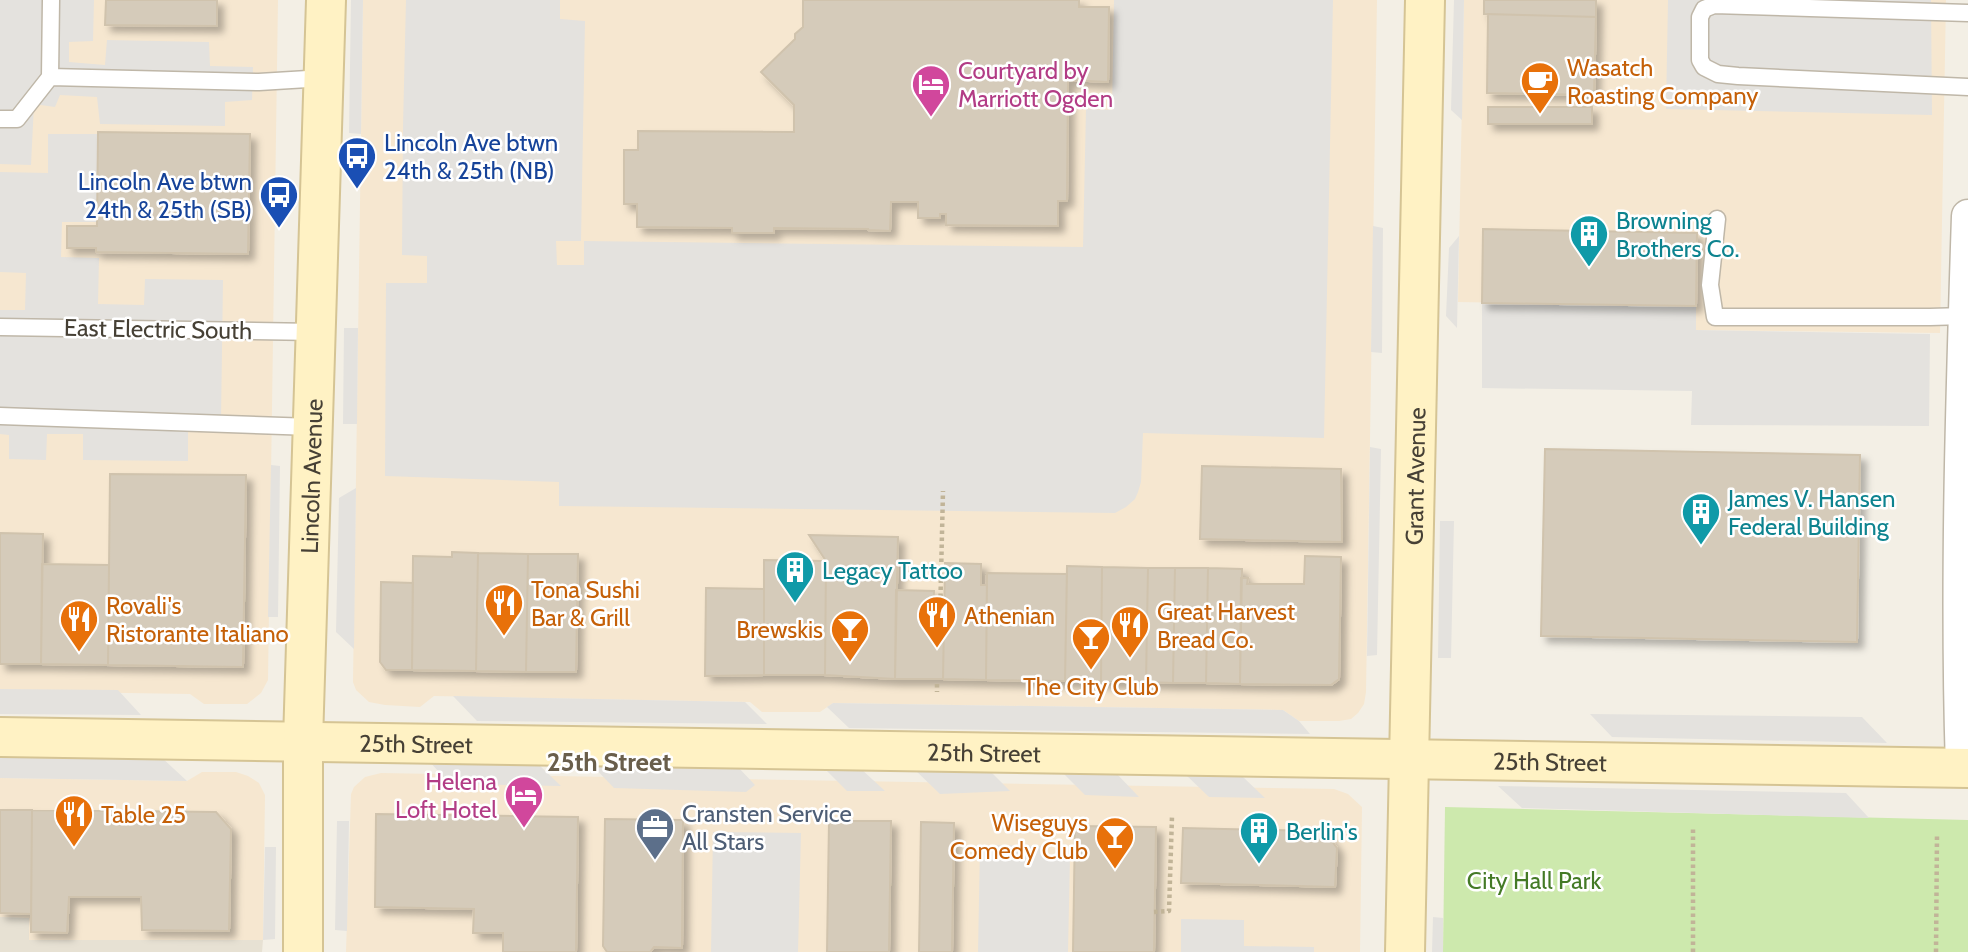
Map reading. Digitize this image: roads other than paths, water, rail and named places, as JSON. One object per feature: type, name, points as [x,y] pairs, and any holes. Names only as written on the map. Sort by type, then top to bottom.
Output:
[{"type":"street","name":"Lincoln Avenue","points":[[303,952],[303,741],[326,0]]},
{"type":"street","name":"Grant Avenue","points":[[1405,952],[1425,0]]},
{"type":"street","points":[[1965,768],[1960,701],[1968,216]]},
{"type":"street","name":"25th Street","points":[[0,737],[1965,768]]},
{"type":"lane","points":[[0,119],[17,119],[50,77],[51,0]]},
{"type":"lane","points":[[1968,13],[1713,5],[1704,9],[1700,16],[1700,60],[1704,67],[1718,74],[1968,87]]},
{"type":"lane","points":[[50,77],[259,82],[324,78]]},
{"type":"lane","points":[[1717,219],[1710,285],[1715,317],[1965,316]]},
{"type":"lane","name":"East Electric South","points":[[0,327],[316,332]]},
{"type":"lane","points":[[0,416],[313,426]]},
{"type":"place","name":"Wasatch Roasting Company","points":[[1540,115]]},
{"type":"place","name":"Courtyard by Marriott Ogden","points":[[931,118]]},
{"type":"place","name":"Lincoln Ave btwn 24th & 25th (NB)","points":[[357,190]]},
{"type":"place","name":"Lincoln Ave btwn 24th & 25th (SB)","points":[[279,229]]},
{"type":"place","name":"Browning Brothers Co.","points":[[1589,268]]},
{"type":"place","name":"James V. Hansen Federal Building","points":[[1701,546]]},
{"type":"place","name":"Legacy Tattoo","points":[[795,604]]},
{"type":"place","name":"Tona Sushi Bar & Grill","points":[[504,637]]},
{"type":"place","name":"Athenian","points":[[937,649]]},
{"type":"place","name":"Rovali's Ristorante Italiano","points":[[79,653]]},
{"type":"place","name":"Great Harvest Bread Co.","points":[[1130,659]]},
{"type":"place","name":"Brewskis","points":[[850,663]]},
{"type":"place","name":"The City Club","points":[[1091,671]]},
{"type":"place","name":"Helena Loft Hotel","points":[[524,829]]},
{"type":"place","name":"Table 25","points":[[74,848]]},
{"type":"place","name":"Cransten Service All Stars","points":[[655,861]]},
{"type":"place","name":"Berlin's","points":[[1259,865]]},
{"type":"place","name":"Wiseguys Comedy Club","points":[[1115,870]]},
{"type":"district","name":"25th Street","points":[[609,762]]},
{"type":"park label","name":"City Hall Park","points":[[1534,880]]}]
